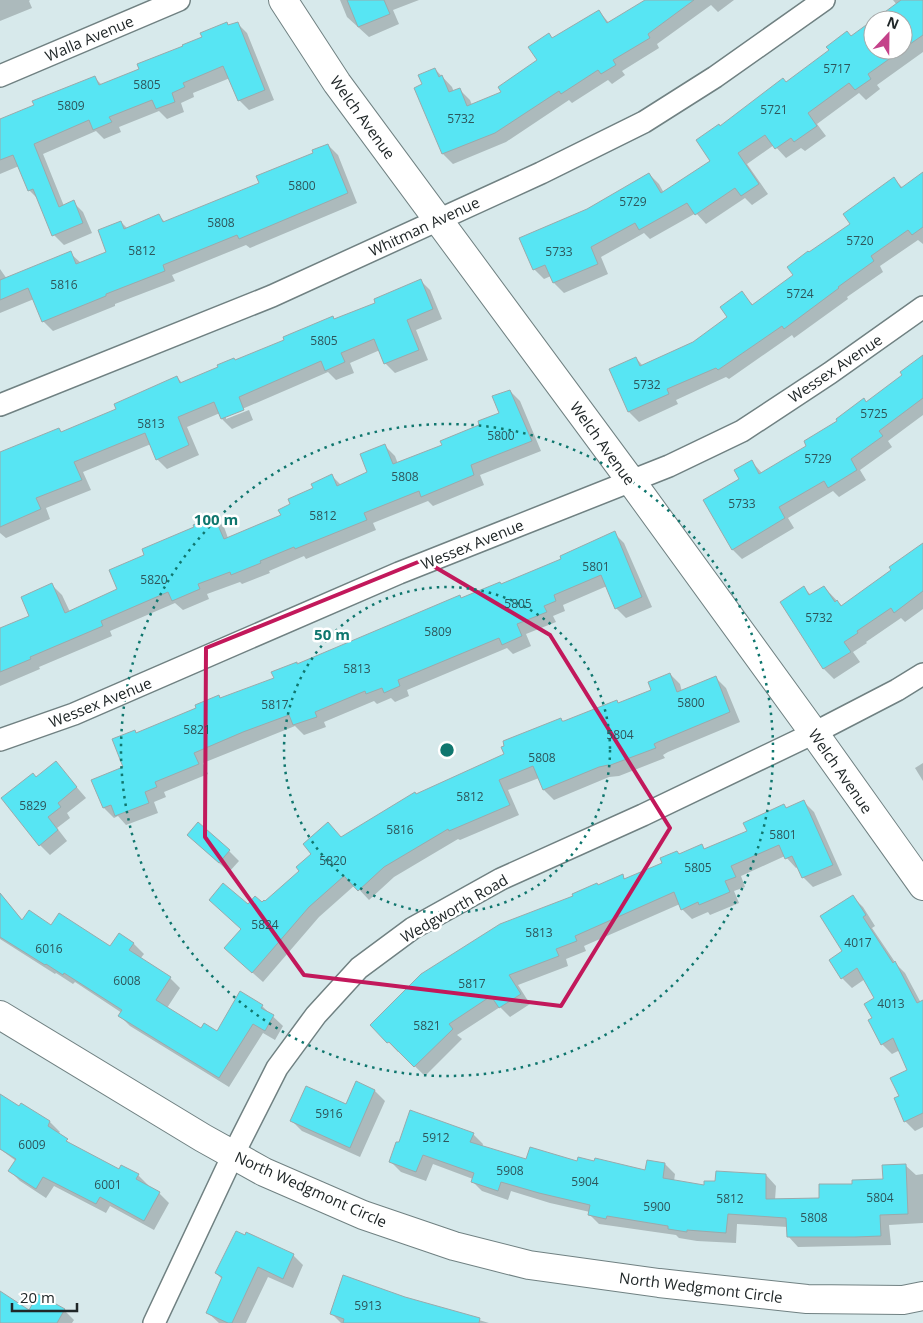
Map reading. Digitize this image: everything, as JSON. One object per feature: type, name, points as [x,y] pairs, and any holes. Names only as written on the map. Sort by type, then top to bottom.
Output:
[{"type":"street","name":"Walla Avenue","points":[[0,76],[178,0]]},
{"type":"street","name":"Welch Avenue","points":[[283,0],[337,83],[631,481],[923,886]]},
{"type":"street","name":"Whitman Avenue","points":[[0,405],[272,296],[541,173],[644,122],[715,77],[824,0]]},
{"type":"street","name":"Wessex Avenue","points":[[0,740],[74,714],[399,573],[669,466],[742,431],[830,373],[923,307]]},
{"type":"street","name":"Wedgworth Road","points":[[154,1323],[233,1154],[277,1068],[316,1015],[359,968],[412,928],[501,879],[643,815],[814,733],[897,690],[923,674]]},
{"type":"street","name":"North Wedgmont Circle","points":[[0,1015],[202,1138],[264,1172],[363,1215],[454,1246],[529,1265],[659,1283],[807,1299],[903,1300],[923,1296]]},
{"type":"highlighted area","points":[[423,560],[550,635],[670,828],[561,1006],[304,975],[205,837],[206,648]]},
{"type":"building","points":[[347,0],[384,0],[390,14],[358,27]]},
{"type":"building","points":[[645,0],[694,0],[648,34],[650,38],[613,60],[616,65],[601,74],[598,70],[561,94],[559,91],[495,133],[442,154],[414,88],[422,84],[418,75],[435,68],[439,77],[442,75],[449,92],[460,88],[467,106],[501,92],[498,87],[537,60],[528,47],[549,33],[552,38],[599,10],[607,23]]},
{"type":"building","points":[[901,0],[923,0],[923,35],[913,42],[913,10],[888,10]]},
{"type":"building","points":[[227,22],[228,25],[238,22],[265,90],[238,101],[223,66],[183,83],[185,87],[172,93],[175,102],[156,109],[152,100],[109,117],[112,122],[93,130],[89,120],[34,144],[59,207],[74,200],[83,223],[52,236],[33,189],[28,191],[13,155],[0,160],[0,119],[34,105],[32,101],[95,76],[99,85],[139,69],[137,64],[183,46],[202,37],[200,33]]},
{"type":"building","points":[[863,27],[863,60],[888,60],[868,74],[871,79],[855,90],[849,83],[808,113],[817,126],[794,142],[791,138],[775,149],[765,135],[738,153],[759,184],[741,196],[735,188],[695,215],[687,203],[639,230],[635,223],[591,247],[598,264],[553,283],[545,265],[533,270],[519,238],[587,209],[649,173],[661,193],[710,161],[696,140],[719,124],[720,126],[783,78],[786,82],[829,50],[826,47],[847,31],[851,36]]},
{"type":"building","points":[[328,144],[348,193],[239,239],[237,235],[163,265],[165,271],[42,322],[28,288],[0,300],[0,280],[71,251],[76,264],[106,252],[98,230],[121,221],[124,229],[159,214],[163,222],[259,183],[256,176],[313,153],[312,150]]},
{"type":"building","points":[[923,172],[923,227],[912,235],[908,230],[871,256],[874,261],[784,329],[782,326],[718,370],[716,368],[667,389],[669,394],[628,412],[609,369],[636,357],[640,366],[693,342],[727,317],[720,307],[742,291],[752,305],[793,275],[787,267],[850,224],[843,214],[894,177],[901,188]]},
{"type":"building","points":[[421,279],[433,309],[407,320],[419,350],[384,364],[374,339],[341,353],[345,362],[325,371],[321,361],[239,397],[244,410],[221,419],[214,402],[178,417],[189,445],[156,460],[145,433],[74,462],[82,480],[36,498],[41,509],[0,527],[0,452],[59,428],[61,432],[116,409],[114,404],[177,376],[180,383],[218,367],[217,365],[234,358],[235,360],[284,340],[283,337],[333,316],[334,319],[375,303],[374,299]]},
{"type":"building","points":[[923,355],[923,398],[879,431],[883,436],[851,459],[857,470],[828,488],[824,481],[779,507],[785,518],[732,550],[703,500],[739,479],[734,470],[752,460],[759,474],[806,446],[804,441],[837,421],[836,419],[864,398],[866,402],[902,375],[900,372]]},
{"type":"building","points":[[510,390],[532,441],[471,465],[474,475],[421,497],[419,491],[364,513],[367,520],[295,549],[294,547],[231,575],[230,572],[198,584],[200,589],[172,601],[168,592],[101,621],[103,626],[0,672],[0,628],[29,616],[21,597],[52,583],[65,613],[117,589],[109,570],[144,555],[142,549],[194,527],[193,525],[214,516],[224,539],[281,515],[278,510],[290,504],[288,499],[313,488],[311,484],[332,474],[337,486],[367,472],[360,454],[385,444],[393,464],[442,445],[440,441],[479,425],[478,421],[499,413],[492,396]]},
{"type":"building","points":[[615,531],[642,597],[615,609],[601,575],[554,595],[556,601],[544,606],[547,612],[517,624],[522,636],[502,645],[499,638],[398,680],[400,686],[384,693],[382,688],[366,694],[365,691],[315,712],[317,717],[293,725],[289,715],[243,732],[194,753],[199,764],[155,782],[157,787],[145,792],[149,803],[115,816],[111,805],[103,808],[91,780],[123,767],[112,739],[135,730],[136,733],[196,708],[195,705],[219,695],[220,698],[274,678],[271,672],[297,662],[297,664],[460,595],[461,598],[500,582],[501,584],[561,559],[560,556]]},
{"type":"building","points":[[923,543],[923,591],[894,613],[891,608],[857,631],[858,633],[844,642],[851,652],[823,669],[780,602],[804,586],[809,595],[824,586],[835,602],[837,600],[841,606],[891,570],[889,567]]},
{"type":"building","points":[[670,673],[677,692],[716,676],[730,712],[658,742],[654,744],[656,748],[608,766],[599,767],[543,790],[533,766],[499,780],[510,805],[449,831],[448,829],[384,867],[358,891],[344,876],[309,907],[252,973],[224,948],[241,929],[209,900],[223,883],[248,904],[255,896],[262,902],[265,901],[299,871],[296,867],[311,854],[303,844],[328,822],[341,837],[415,792],[416,794],[504,754],[501,747],[504,746],[503,741],[561,718],[564,721],[617,700],[618,703],[651,690],[648,682]]},
{"type":"building","points":[[56,761],[77,787],[58,803],[61,807],[48,817],[58,830],[39,846],[1,798],[33,773],[36,777]]},
{"type":"building","points":[[804,800],[833,865],[802,878],[792,856],[785,859],[779,845],[731,866],[736,877],[725,881],[730,892],[699,905],[698,902],[681,910],[674,892],[575,936],[577,941],[556,949],[559,956],[509,975],[521,994],[499,1008],[491,996],[449,1024],[453,1029],[414,1067],[370,1025],[421,974],[500,924],[573,896],[572,894],[597,883],[598,885],[623,874],[624,879],[662,863],[660,858],[677,851],[679,854],[702,844],[704,849],[747,831],[743,823],[784,804],[786,808]]},
{"type":"building","points":[[198,822],[230,850],[219,863],[187,835]]},
{"type":"building","points":[[0,893],[22,920],[29,910],[51,925],[59,913],[110,946],[119,933],[134,943],[129,950],[171,977],[156,1000],[201,1028],[204,1023],[217,1031],[240,991],[263,1005],[261,1008],[274,1015],[265,1031],[253,1024],[219,1078],[118,1016],[122,1010],[64,973],[63,975],[45,965],[0,937]]},
{"type":"building","points":[[853,895],[866,915],[863,917],[893,963],[895,961],[917,1003],[923,1000],[923,1113],[904,1122],[894,1098],[899,1096],[890,1078],[907,1070],[893,1038],[881,1045],[868,1020],[872,1018],[864,1004],[874,998],[857,968],[841,979],[829,960],[842,951],[820,916]]},
{"type":"building","points":[[356,1081],[375,1090],[350,1148],[290,1121],[306,1086],[346,1104]]},
{"type":"building","points":[[0,1094],[19,1106],[21,1103],[50,1121],[48,1126],[68,1139],[66,1141],[119,1169],[121,1165],[139,1174],[136,1179],[160,1192],[144,1221],[100,1197],[96,1204],[43,1177],[36,1189],[8,1171],[16,1159],[0,1149]]},
{"type":"building","points":[[410,1110],[474,1133],[470,1142],[526,1159],[530,1147],[577,1161],[578,1157],[594,1161],[595,1158],[645,1170],[647,1160],[665,1163],[663,1178],[704,1185],[704,1181],[715,1181],[716,1171],[766,1174],[766,1199],[819,1198],[819,1184],[852,1184],[852,1180],[883,1179],[882,1165],[906,1164],[908,1214],[880,1215],[881,1236],[855,1237],[787,1237],[786,1218],[728,1214],[726,1233],[687,1230],[687,1232],[668,1229],[668,1226],[607,1216],[606,1219],[588,1215],[590,1205],[501,1182],[498,1191],[471,1182],[474,1173],[423,1155],[416,1172],[389,1162],[396,1142],[399,1142]]},
{"type":"building","points":[[236,1231],[245,1235],[246,1232],[294,1254],[283,1279],[258,1267],[232,1323],[228,1323],[206,1313],[222,1277],[215,1273]]},
{"type":"building","points":[[343,1275],[405,1297],[480,1318],[479,1323],[343,1323],[344,1319],[330,1314]]},
{"type":"building","points":[[0,1291],[29,1310],[38,1294],[65,1309],[57,1323],[0,1323]]}]
